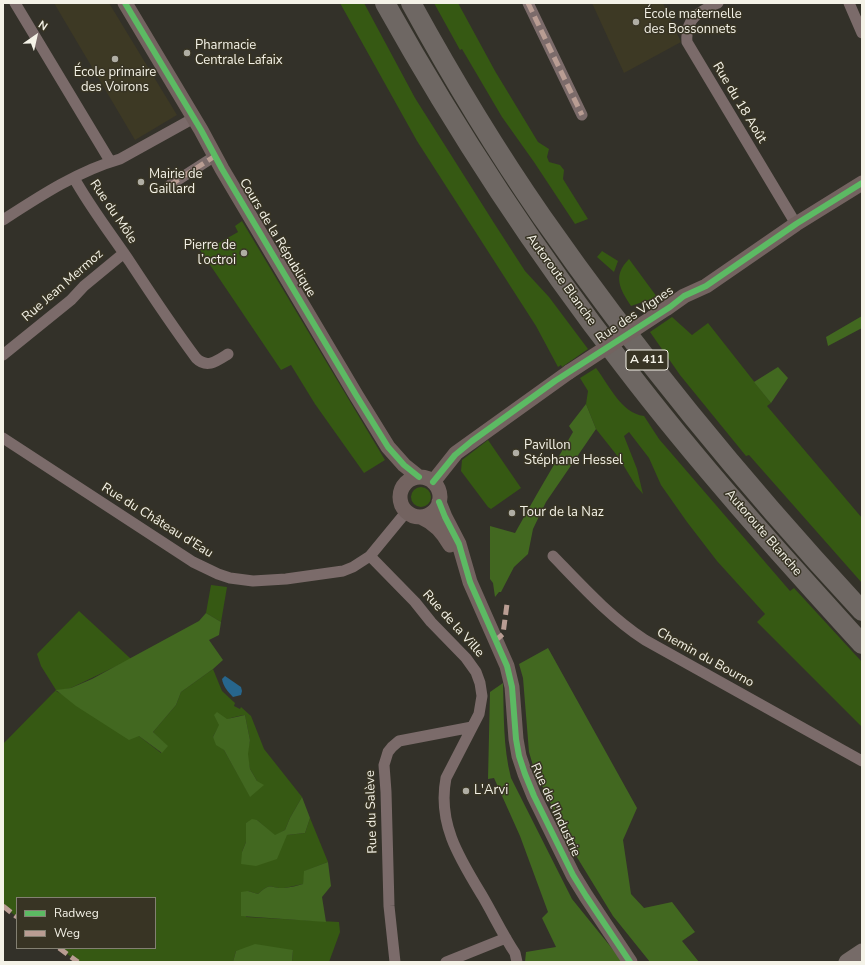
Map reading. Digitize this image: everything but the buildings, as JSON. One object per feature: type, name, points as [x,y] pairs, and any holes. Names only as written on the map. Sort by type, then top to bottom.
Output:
[{"type":"highway","name":"Autoroute Blanche","points":[[386,3],[466,139],[574,300],[692,451],[790,565],[862,644]]},
{"type":"highway","name":"Autoroute Blanche","points":[[410,3],[456,82],[508,166],[542,217],[606,305],[650,364],[696,421],[759,496],[862,611]]},
{"type":"main road","points":[[847,962],[862,952]]},
{"type":"street","points":[[15,3],[110,161]]},
{"type":"street","name":"Cours de la République","points":[[125,3],[388,447],[404,465],[419,478]]},
{"type":"street","points":[[528,3],[582,115]]},
{"type":"street","name":"Rue du 18 Août","points":[[718,3],[703,10],[693,17],[688,28],[687,42],[796,224]]},
{"type":"street","points":[[849,3],[862,33]]},
{"type":"street","name":"Rue du Môle","points":[[194,118],[134,153],[120,159],[110,161],[74,178],[83,196],[124,253],[155,300],[199,360],[210,364],[228,354]]},
{"type":"street","points":[[170,186],[215,156]]},
{"type":"street","points":[[3,220],[74,178]]},
{"type":"street","name":"Rue des Vignes","points":[[433,482],[456,453],[569,372],[684,296],[706,286],[796,224],[862,183]]},
{"type":"street","name":"Rue Jean Mermoz","points":[[3,355],[71,300],[84,286],[124,253]]},
{"type":"street","name":"Rue du Château d'Eau","points":[[3,438],[171,549],[193,562],[230,578],[253,581],[332,573],[353,567],[370,556],[407,511]]},
{"type":"street","name":"Cours de la République","points":[[388,447],[402,488]]},
{"type":"street","points":[[419,478],[426,478],[433,482],[440,493],[438,506],[433,512],[422,517],[414,516],[407,511],[401,500],[402,488],[408,482],[419,478]]},
{"type":"street","name":"Rue de l'Industrie","points":[[439,502],[459,544],[468,577],[511,677],[516,739],[519,756],[534,796],[573,875],[602,921],[630,961]]},
{"type":"street","name":"Rue de l'Industrie","points":[[422,517],[437,526],[447,539],[453,553],[458,575],[464,588],[495,641]]},
{"type":"street","name":"Rue de la Ville","points":[[370,556],[415,602],[431,622],[466,658],[476,672],[480,683],[482,696],[479,714],[446,778],[443,805],[446,821],[458,853],[515,953],[517,962]]},
{"type":"street","name":"Chemin du Bourno","points":[[553,556],[609,613],[645,640],[862,761]]},
{"type":"street","name":"Rue du Salève","points":[[396,962],[389,906],[384,765],[387,755],[392,746],[399,741],[472,727]]},
{"type":"street","points":[[446,962],[506,938]]},
{"type":"shaded area","name":"École primaire des Voirons","points":[[54,3],[109,3],[177,115],[135,140]]},
{"type":"shaded area","name":"École maternelle des Bossonnets","points":[[592,3],[663,3],[681,42],[624,73]]},
{"type":"green space","points":[[340,3],[364,3],[415,98],[525,271],[549,297],[588,349],[562,367],[561,365],[558,367],[536,326],[417,141]]},
{"type":"green space","points":[[434,3],[458,3],[495,71],[538,142],[549,149],[547,157],[549,162],[560,165],[564,170],[563,179],[588,219],[575,224],[502,117],[462,49],[460,50]]},
{"type":"green space","points":[[242,221],[385,460],[364,473],[315,404],[291,365],[281,370],[198,247],[207,241],[212,247],[238,232],[235,226]]},
{"type":"green space","points":[[602,251],[618,261],[614,272],[597,257]]},
{"type":"green space","points":[[629,259],[657,297],[631,306],[621,288],[619,277],[624,265]]},
{"type":"green space","points":[[862,316],[862,328],[828,346],[826,337]]},
{"type":"green space","points":[[672,317],[692,335],[708,323],[771,403],[767,406],[862,518],[862,583],[749,455],[746,456],[680,375],[650,332]]},
{"type":"green space","points":[[778,367],[788,378],[771,403],[754,382]]},
{"type":"green space","points":[[596,368],[622,404],[636,414],[644,416],[659,439],[790,591],[794,588],[862,662],[862,727],[757,622],[765,614],[717,561],[687,522],[661,485],[649,458],[629,432],[624,436],[637,469],[643,494],[636,486],[619,458],[596,429],[586,404],[588,391],[580,378]]},
{"type":"green space","points":[[586,404],[596,429],[546,502],[533,529],[528,554],[514,567],[501,592],[499,592],[495,597],[493,583],[490,579],[490,526],[515,533],[573,432],[569,426]]},
{"type":"green space","points":[[488,440],[521,488],[491,509],[461,471],[462,460]]},
{"type":"green space","points":[[421,487],[428,490],[431,497],[428,504],[421,507],[414,504],[411,497],[414,490]]},
{"type":"green space","points":[[211,585],[227,587],[221,622],[206,613]]},
{"type":"green space","points":[[79,611],[131,659],[71,688],[56,691],[139,736],[161,753],[167,746],[153,732],[176,705],[181,692],[213,669],[222,691],[235,703],[234,706],[240,709],[241,707],[251,716],[264,749],[302,797],[285,830],[275,836],[257,820],[246,823],[246,842],[242,852],[287,835],[305,833],[310,818],[328,862],[305,871],[303,884],[284,888],[271,886],[258,894],[248,891],[246,917],[339,922],[340,932],[329,962],[292,962],[293,950],[236,951],[233,962],[78,962],[60,949],[156,949],[156,897],[16,897],[16,916],[3,906],[3,744],[56,690],[41,666],[37,654]],"holes":[[[245,715],[250,740],[247,754],[250,769],[257,781],[250,796],[224,750],[213,737],[222,723],[233,717]]]},
{"type":"green space","points":[[206,613],[221,622],[219,635],[209,640],[223,660],[181,692],[176,705],[153,732],[168,746],[162,753],[139,736],[129,740],[76,706],[56,690],[71,688],[92,679],[199,621]]},
{"type":"green space","points":[[548,648],[637,808],[623,840],[631,894],[644,908],[672,902],[695,932],[682,941],[699,962],[650,962],[613,916],[575,854],[534,769],[529,752],[523,678],[519,664]]},
{"type":"green space","points":[[503,683],[505,743],[511,778],[572,899],[623,962],[525,962],[526,952],[556,947],[542,918],[548,912],[520,836],[494,778],[488,779],[490,692]]},
{"type":"green space","points":[[217,712],[227,719],[245,715],[250,740],[248,754],[250,769],[257,781],[264,785],[250,797],[224,750],[216,745],[213,737],[219,725],[214,715]]},
{"type":"green space","points":[[302,797],[310,818],[305,833],[287,835],[277,859],[256,866],[241,864],[242,852],[246,842],[246,823],[252,819],[257,820],[275,835],[285,830]]},
{"type":"green space","points":[[328,862],[331,886],[322,897],[326,922],[241,916],[241,892],[248,891],[258,894],[271,886],[284,888],[303,884],[304,871]]},
{"type":"green space","points":[[255,944],[293,950],[292,962],[233,962],[236,951]]},
{"type":"water","points":[[225,676],[241,687],[241,695],[233,697],[229,693],[222,679]]},
{"type":"marked path","points":[[528,3],[582,115]]},
{"type":"marked path","points":[[170,185],[215,156]]},
{"type":"marked path","points":[[495,641],[503,634],[507,604]]},
{"type":"marked path","points":[[3,906],[16,916]]},
{"type":"marked path","points":[[60,949],[78,962]]},
{"type":"cycle path","points":[[125,3],[388,447],[404,465],[419,477]]},
{"type":"cycle path","points":[[433,482],[455,455],[555,381],[670,307],[684,296],[706,286],[796,224],[862,183]]},
{"type":"cycle path","points":[[439,502],[459,544],[470,582],[507,666],[512,687],[516,739],[519,756],[534,796],[573,875],[630,962]]},
{"type":"place","name":"École maternelle des Bossonnets","points":[[636,22]]},
{"type":"place","name":"Pharmacie Centrale Lafaix","points":[[187,53]]},
{"type":"place","name":"École primaire des Voirons","points":[[115,59]]},
{"type":"place","name":"Mairie de Gaillard","points":[[141,182]]},
{"type":"place","name":"Pierre de l’octroi","points":[[244,253]]},
{"type":"place","name":"Pavillon Stéphane Hessel","points":[[516,453]]},
{"type":"place","name":"Tour de la Naz","points":[[512,513]]},
{"type":"place","name":"L'Arvi","points":[[466,791]]}]
